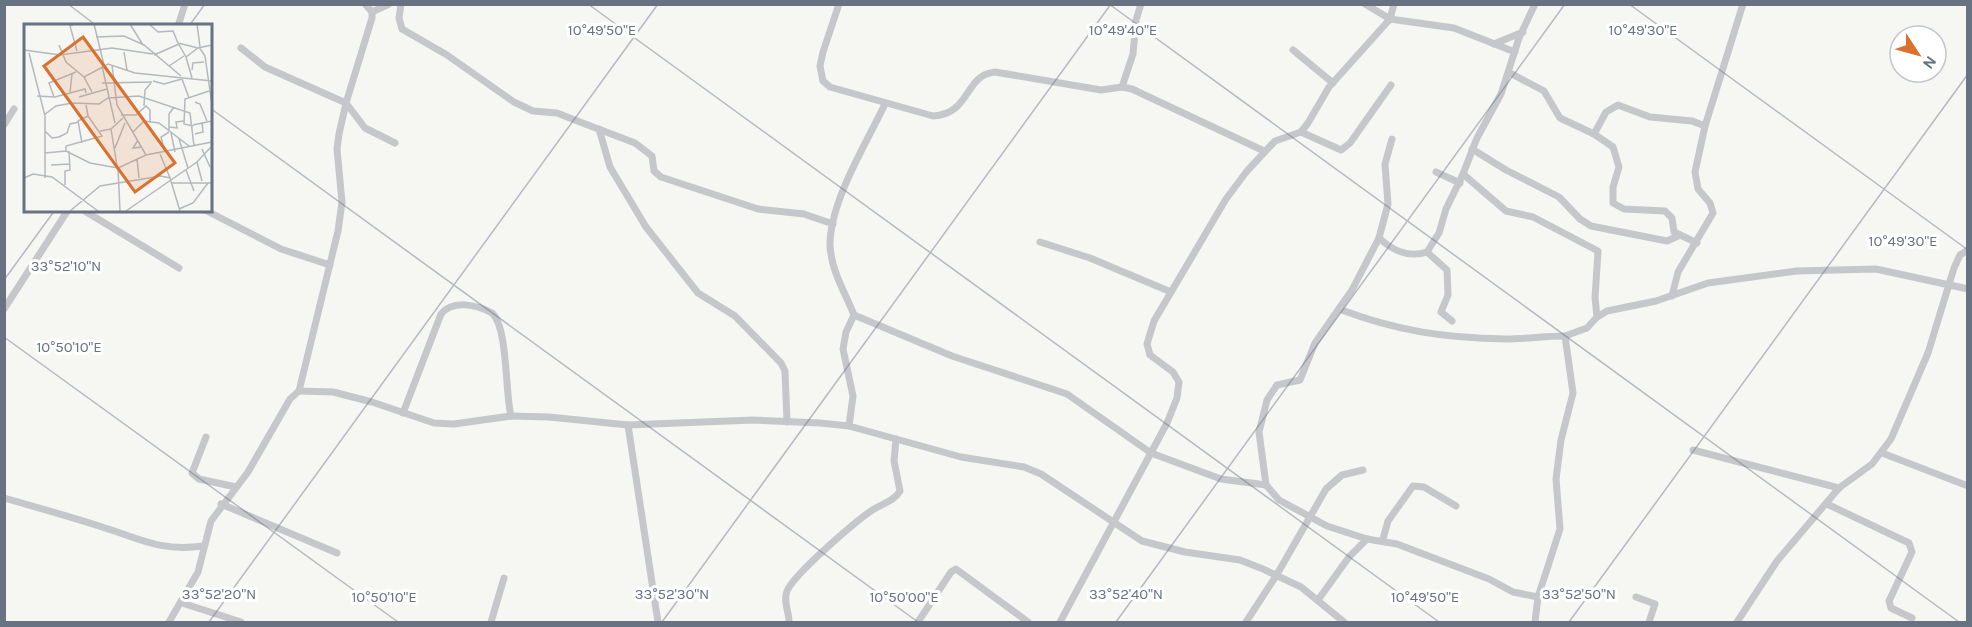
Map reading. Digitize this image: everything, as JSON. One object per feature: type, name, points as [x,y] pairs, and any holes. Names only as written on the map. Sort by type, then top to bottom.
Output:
[{"type":"street","points":[[179,24],[185,4]]},
{"type":"street","points":[[365,4],[372,12]]},
{"type":"street","points":[[372,12],[389,4]]},
{"type":"street","points":[[401,4],[399,18],[402,29],[447,55],[514,102],[533,111],[557,113],[646,151],[653,158],[655,173],[676,183],[758,209],[804,214],[833,224]]},
{"type":"street","points":[[839,4],[820,66],[823,81],[830,87],[933,116],[949,114],[957,109],[981,75],[995,72],[1101,90],[1122,87],[1154,98],[1264,151]]},
{"type":"street","points":[[1122,87],[1133,54],[1136,20],[1141,4]]},
{"type":"street","points":[[1365,4],[1390,19],[1454,28],[1515,52]]},
{"type":"street","points":[[1060,622],[1167,423],[1179,390],[1176,375],[1156,362],[1150,355],[1148,344],[1154,321],[1226,199],[1264,151],[1275,141],[1301,132],[1333,83],[1355,55],[1390,19],[1394,4]]},
{"type":"street","points":[[1379,238],[1389,247],[1407,255],[1427,252],[1439,233],[1448,203],[1464,174],[1472,148],[1510,74],[1515,52],[1535,4]]},
{"type":"street","points":[[1672,296],[1675,279],[1713,213],[1710,203],[1695,181],[1705,126],[1743,4]]},
{"type":"street","points":[[169,622],[198,572],[211,521],[221,504],[248,472],[280,414],[299,391],[330,265],[342,202],[337,149],[346,103],[361,59],[372,12]]},
{"type":"street","points":[[1494,44],[1523,32]]},
{"type":"street","points":[[241,48],[265,67],[346,103],[365,128],[395,143]]},
{"type":"street","points":[[1293,50],[1333,83]]},
{"type":"street","points":[[1510,74],[1544,91],[1560,118],[1606,141],[1617,156],[1619,167],[1611,197],[1613,203],[1624,209],[1665,211],[1672,218],[1672,228],[1678,236],[1697,243]]},
{"type":"street","points":[[1301,132],[1341,150],[1350,143],[1391,85]]},
{"type":"street","points":[[885,104],[848,181],[833,224],[830,246],[836,274],[854,315],[952,356],[1067,394],[1151,453],[1221,479],[1266,485]]},
{"type":"street","points":[[1594,134],[1605,112],[1618,105],[1650,117],[1692,121],[1705,126]]},
{"type":"street","points":[[4,125],[14,109]]},
{"type":"street","points":[[599,129],[609,167],[646,227],[698,293],[735,316],[781,363],[785,371],[787,422]]},
{"type":"street","points":[[1392,139],[1385,164],[1388,204],[1379,238],[1339,309],[1315,343],[1300,380],[1277,385],[1267,400],[1258,432],[1266,485],[1279,500],[1327,526],[1367,539],[1383,539],[1489,579],[1514,591],[1538,597]]},
{"type":"street","points":[[1472,148],[1524,180],[1559,197],[1580,219],[1591,226],[1667,241],[1678,236]]},
{"type":"street","points":[[1436,172],[1460,183]]},
{"type":"street","points":[[1464,174],[1506,211],[1533,217],[1598,251],[1594,298],[1597,317]]},
{"type":"street","points":[[4,309],[9,293],[67,212]]},
{"type":"street","points":[[86,212],[179,268]]},
{"type":"street","points":[[209,212],[281,249],[330,265]]},
{"type":"street","points":[[1040,242],[1090,258],[1171,292]]},
{"type":"street","points":[[1737,622],[1777,561],[1839,488],[1872,464],[1882,453],[1895,430],[1928,353],[1948,284],[1960,255],[1968,250]]},
{"type":"street","points":[[1427,252],[1447,270],[1448,295],[1441,312],[1452,321]]},
{"type":"street","points":[[1339,309],[1387,327],[1428,334],[1507,339],[1565,336],[1587,328],[1597,317],[1607,311],[1672,296],[1708,283],[1797,271],[1876,269],[1968,289]]},
{"type":"street","points":[[403,413],[441,314],[448,307],[465,305],[492,314],[500,327],[506,396],[511,416]]},
{"type":"street","points":[[849,426],[853,396],[843,349],[846,332],[854,315]]},
{"type":"street","points":[[1535,622],[1538,597],[1560,529],[1556,479],[1561,440],[1573,393],[1565,336]]},
{"type":"street","points":[[299,391],[333,392],[372,402],[434,423],[511,416],[549,417],[628,425],[726,421],[849,426],[961,457],[1024,467],[1041,474],[1142,541],[1185,552],[1240,560],[1301,587],[1344,622]]},
{"type":"street","points":[[628,425],[658,622]]},
{"type":"street","points":[[206,437],[192,473],[199,479],[236,487]]},
{"type":"street","points":[[789,622],[786,600],[789,587],[842,535],[873,509],[897,497],[900,491],[894,462],[896,439]]},
{"type":"street","points":[[1693,450],[1839,488]]},
{"type":"street","points":[[1882,453],[1968,486]]},
{"type":"street","points":[[1246,622],[1333,481],[1351,472],[1364,470]]},
{"type":"street","points":[[1383,539],[1388,520],[1413,486],[1424,487],[1456,506]]},
{"type":"street","points":[[4,498],[111,529],[150,545],[182,549],[203,546]]},
{"type":"street","points":[[221,504],[337,553]]},
{"type":"street","points":[[1827,504],[1909,543],[1912,552],[1889,605],[1912,618]]},
{"type":"street","points":[[1318,600],[1349,556],[1367,539]]},
{"type":"street","points":[[918,622],[951,572],[956,569],[1028,622]]},
{"type":"street","points":[[491,622],[504,578]]},
{"type":"street","points":[[1636,597],[1655,604],[1648,622]]},
{"type":"street","points":[[182,603],[241,622]]}]
